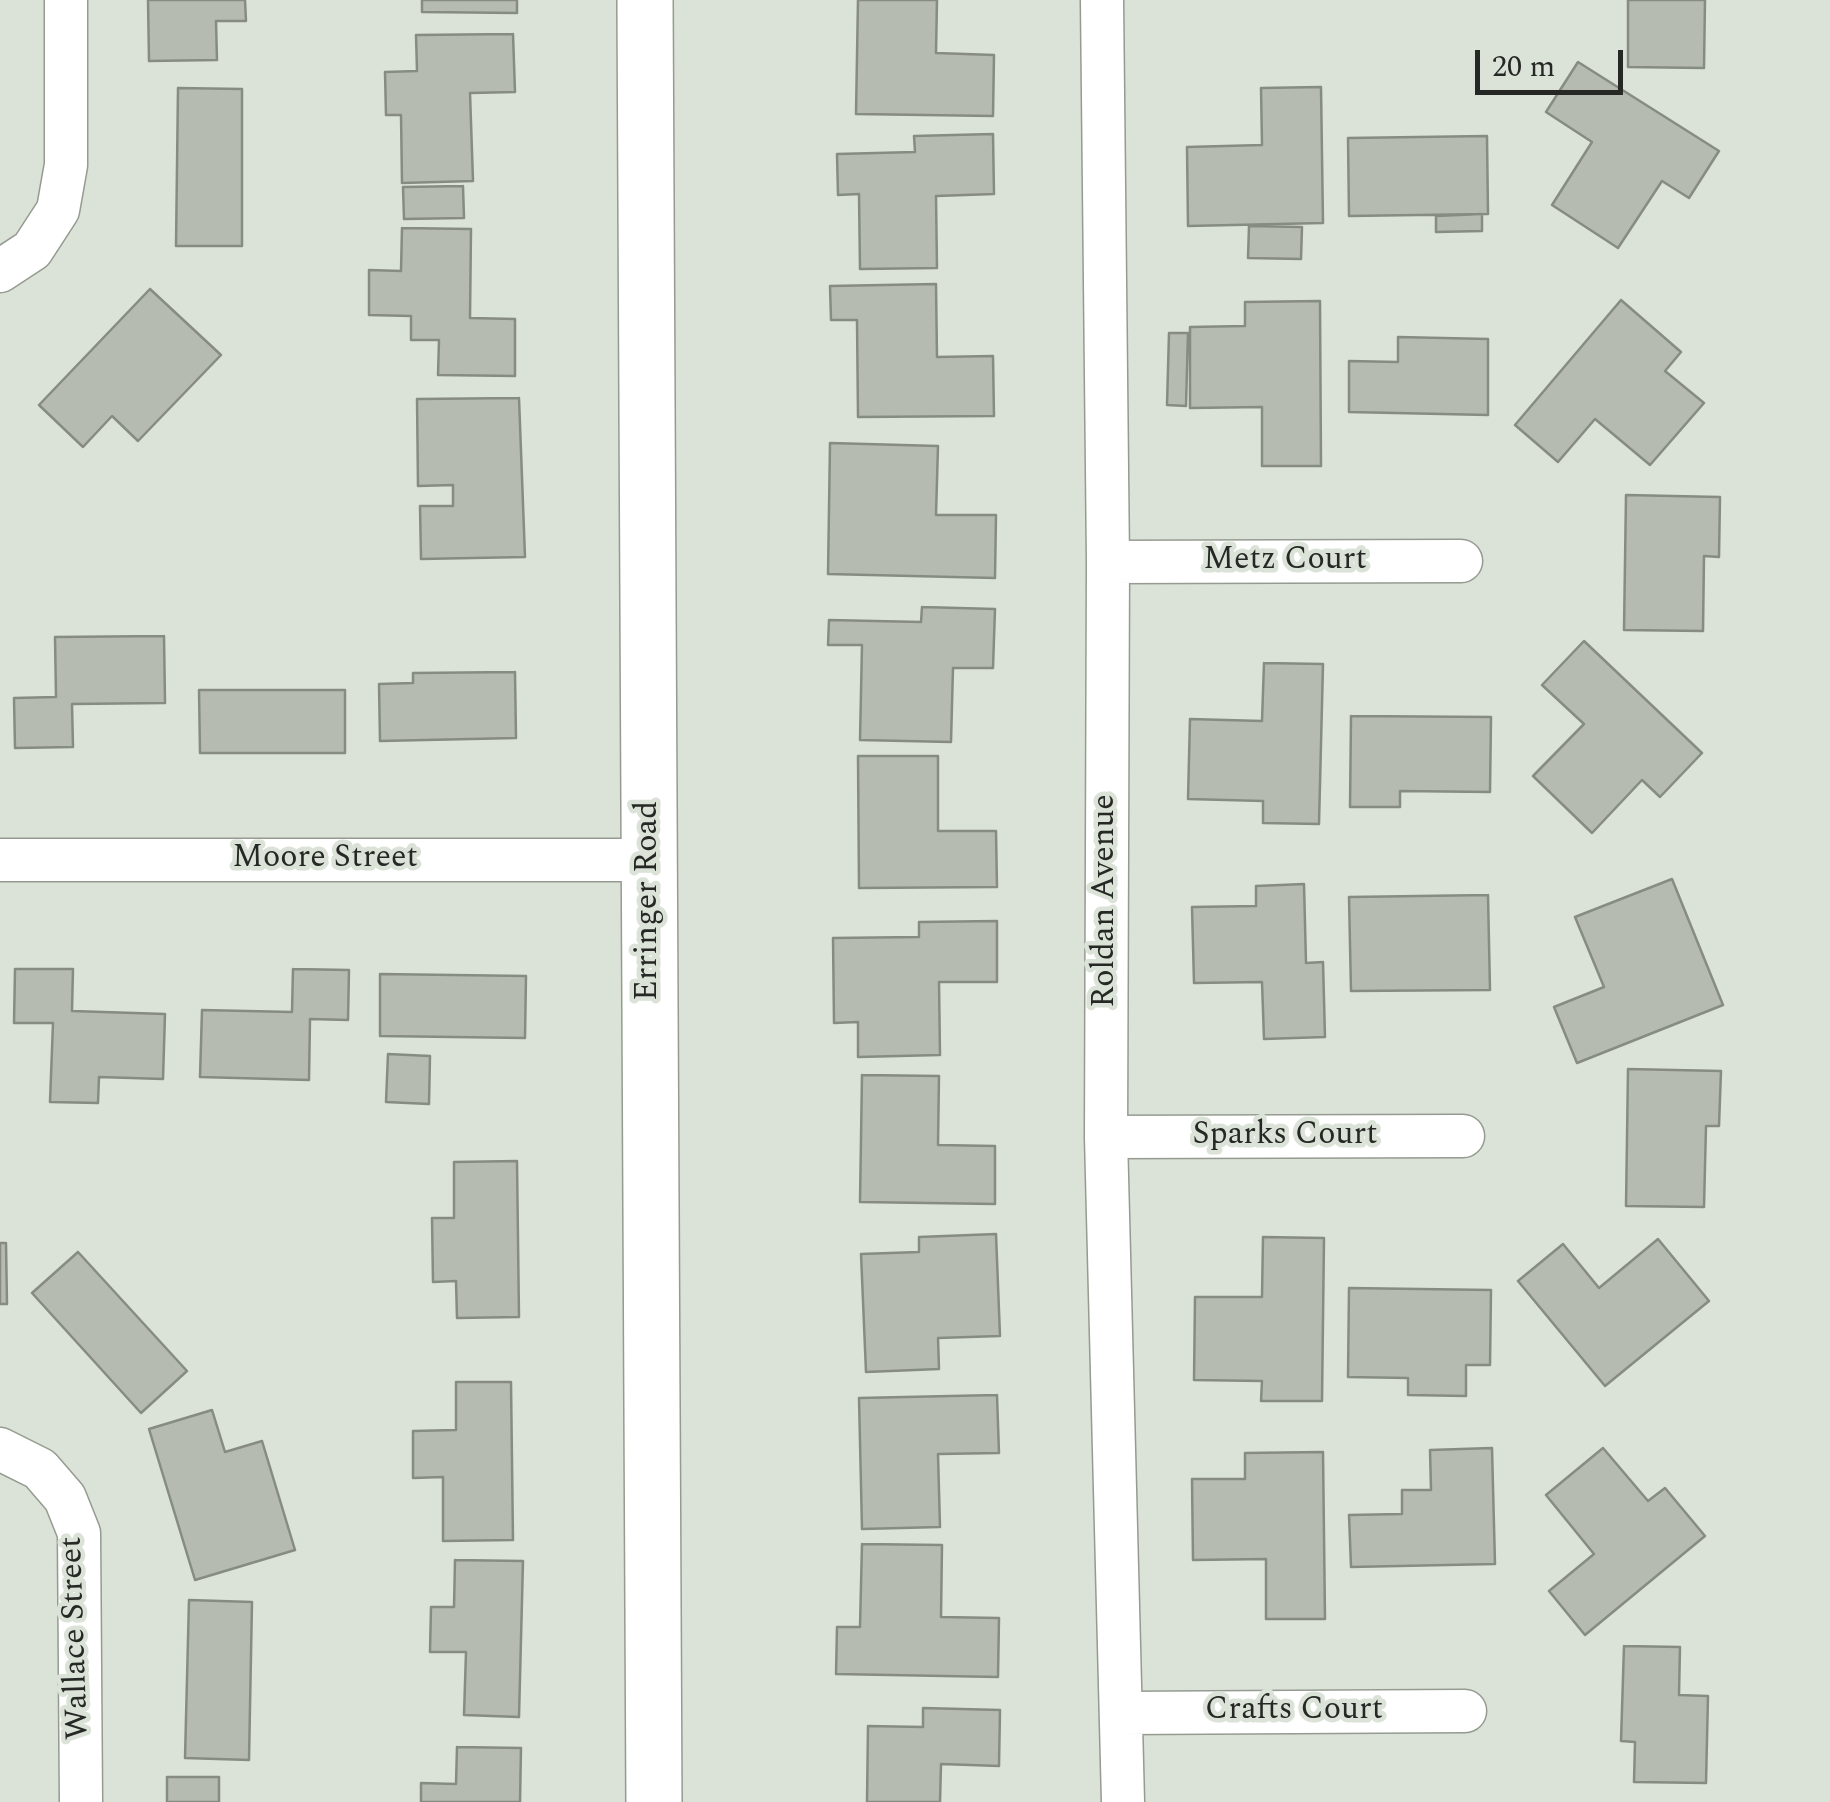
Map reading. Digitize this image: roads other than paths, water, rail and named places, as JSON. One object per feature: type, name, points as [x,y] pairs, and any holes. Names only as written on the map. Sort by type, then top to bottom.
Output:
[{"type":"main road","name":"Erringer Road","points":[[645,0],[654,1802]]},
{"type":"street","points":[[0,271],[32,250],[58,210],[66,164],[66,0]]},
{"type":"street","name":"Roldan Avenue","points":[[1102,0],[1108,562],[1106,1137],[1123,1802]]},
{"type":"street","name":"Metz Court","points":[[1108,562],[1461,561]]},
{"type":"street","name":"Moore Street","points":[[0,860],[650,860]]},
{"type":"street","name":"Sparks Court","points":[[1106,1137],[1463,1136]]},
{"type":"street","name":"Wallace Street","points":[[0,1450],[40,1469],[65,1498],[79,1533],[81,1802]]},
{"type":"street","name":"Crafts Court","points":[[1123,1713],[1465,1711]]}]
